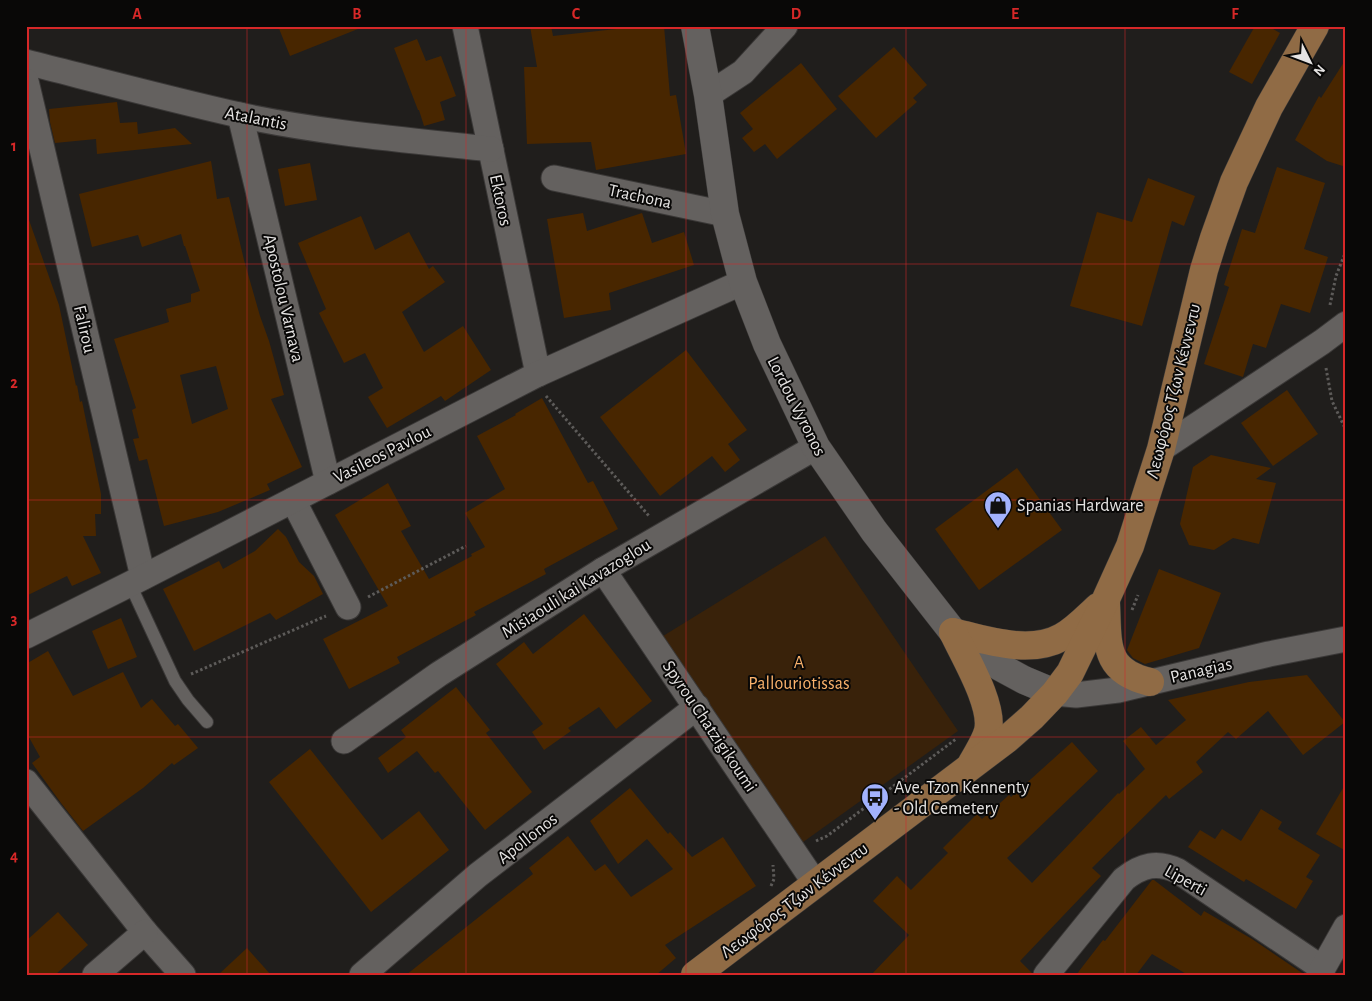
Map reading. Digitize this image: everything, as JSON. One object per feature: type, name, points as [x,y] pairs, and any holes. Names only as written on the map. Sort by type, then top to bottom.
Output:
[{"type":"main road","name":"Λεωφόρος Τζων Κέννεντυ","points":[[695,975],[1007,739],[1055,693],[1070,673],[1130,546],[1161,449],[1204,270],[1234,182],[1269,107],[1315,26]]},
{"type":"main road","points":[[953,632],[1012,645],[1027,646],[1045,643],[1062,638],[1106,599]]},
{"type":"main road","points":[[1106,599],[1108,636],[1112,657],[1116,665],[1124,672],[1138,679],[1150,682]]},
{"type":"main road","points":[[953,632],[986,703],[989,717],[988,730],[969,768]]},
{"type":"street","name":"Ektoros","points":[[466,26],[534,376]]},
{"type":"street","name":"Lordou Vyronos","points":[[696,26],[725,214],[743,282],[767,344],[816,448],[874,531],[953,632],[1000,667],[1055,693]]},
{"type":"street","points":[[708,95],[743,72],[785,26]]},
{"type":"street","name":"Atalantis","points":[[26,62],[240,115],[302,127],[491,149]]},
{"type":"street","name":"Falirou","points":[[26,81],[137,581]]},
{"type":"street","name":"Apostolou Varnava","points":[[240,115],[328,482]]},
{"type":"street","name":"Trachona","points":[[554,178],[725,214]]},
{"type":"street","name":"Vasileos Pavlou","points":[[26,636],[137,581],[534,376],[743,282]]},
{"type":"street","points":[[1161,449],[1346,324]]},
{"type":"street","name":"Misiaouli kai Kavazoglou","points":[[344,741],[438,674],[604,570],[816,448]]},
{"type":"street","points":[[293,500],[348,607]]},
{"type":"street","name":"Spyrou Chatzigikoumi","points":[[604,570],[815,883]]},
{"type":"street","name":"Panagias","points":[[1055,693],[1076,695],[1118,690],[1269,654],[1346,639]]},
{"type":"street","name":"Apollonos","points":[[362,975],[478,875],[697,706]]},
{"type":"street","points":[[26,782],[145,932],[183,975]]},
{"type":"street","name":"Liperti","points":[[1046,975],[1124,879],[1140,869],[1158,865],[1168,866],[1178,871],[1313,962],[1321,971]]},
{"type":"street","points":[[1321,971],[1346,927]]},
{"type":"street","points":[[95,975],[145,932]]},
{"type":"lane","points":[[137,581],[175,681],[207,722]]},
{"type":"path","points":[[534,376],[665,534]]},
{"type":"path","points":[[175,681],[348,607],[466,546]]},
{"type":"path","points":[[1132,611],[1139,593]]},
{"type":"path","points":[[813,842],[827,836],[957,738]]},
{"type":"green space","name":"A Pallouriotissas","points":[[825,536],[958,731],[799,845],[655,641]]},
{"type":"building","points":[[278,26],[363,26],[363,27],[290,56]]},
{"type":"building","points":[[530,26],[551,26],[553,36],[643,26],[664,26],[670,96],[676,95],[686,154],[596,170],[591,142],[527,144],[524,67],[537,67]]},
{"type":"building","points":[[1255,26],[1268,26],[1280,33],[1252,84],[1229,72]]},
{"type":"building","points":[[417,39],[426,61],[441,56],[456,96],[440,102],[445,120],[424,126],[394,48]]},
{"type":"building","points":[[894,47],[927,85],[913,98],[917,102],[876,138],[838,96]]},
{"type":"building","points":[[1346,59],[1346,167],[1327,161],[1295,140],[1319,96],[1321,98]]},
{"type":"building","points":[[801,63],[837,109],[777,159],[765,144],[754,152],[742,138],[753,129],[740,113]]},
{"type":"building","points":[[117,102],[120,123],[137,122],[138,134],[175,128],[192,144],[97,154],[96,139],[55,143],[49,109]]},
{"type":"building","points":[[211,161],[217,199],[229,197],[244,260],[284,395],[271,399],[302,467],[267,484],[270,490],[218,512],[164,526],[147,459],[139,461],[133,439],[139,438],[132,410],[136,408],[114,339],[169,322],[166,309],[191,302],[191,294],[200,291],[181,234],[142,247],[138,235],[92,247],[79,194]],"holes":[[[216,366],[228,409],[192,424],[180,375]]]},
{"type":"building","points":[[310,163],[317,200],[285,206],[278,169]]},
{"type":"building","points":[[1277,167],[1325,183],[1304,249],[1328,257],[1310,313],[1281,304],[1266,348],[1253,344],[1243,377],[1204,364],[1229,287],[1224,285],[1242,229],[1255,233]]},
{"type":"building","points":[[1148,178],[1195,196],[1184,226],[1172,221],[1142,326],[1070,306],[1097,212],[1132,222]]},
{"type":"building","points":[[583,213],[587,231],[642,213],[652,243],[684,232],[694,265],[609,293],[611,310],[564,318],[547,219]]},
{"type":"building","points":[[361,216],[375,250],[409,232],[429,269],[433,266],[445,282],[402,312],[424,352],[463,326],[491,370],[445,401],[441,396],[387,428],[368,397],[383,388],[365,353],[344,363],[319,313],[326,309],[298,243]]},
{"type":"building","points":[[29,220],[59,305],[76,386],[80,402],[82,401],[101,494],[101,514],[95,514],[96,536],[83,536],[101,573],[72,586],[67,576],[26,596],[26,221]]},
{"type":"building","points":[[686,350],[747,430],[728,444],[740,460],[725,472],[712,456],[660,496],[600,417]]},
{"type":"building","points":[[1287,390],[1318,434],[1273,466],[1241,423]]},
{"type":"building","points":[[542,398],[588,483],[593,481],[618,529],[544,569],[546,574],[474,612],[476,615],[397,657],[400,663],[349,689],[323,639],[388,606],[335,515],[388,483],[411,526],[401,531],[429,579],[472,556],[471,554],[485,547],[465,513],[505,489],[477,436],[516,415]]},
{"type":"building","points":[[1211,455],[1271,468],[1256,479],[1276,483],[1259,544],[1233,538],[1214,550],[1189,545],[1180,524],[1193,467]]},
{"type":"building","name":"Spanias Hardware","points":[[1017,468],[1062,530],[979,590],[935,529]]},
{"type":"building","points":[[278,529],[286,537],[299,562],[314,576],[323,594],[276,620],[270,613],[194,651],[163,589],[219,561],[223,569],[255,551]]},
{"type":"building","points":[[1159,569],[1221,593],[1199,648],[1145,664],[1133,658],[1127,650]]},
{"type":"building","points":[[584,614],[652,701],[616,729],[599,707],[568,728],[571,731],[544,750],[532,732],[543,724],[496,664],[524,642],[533,654]]},
{"type":"building","points":[[121,618],[137,657],[108,669],[92,631]]},
{"type":"building","points":[[48,651],[73,696],[123,672],[141,708],[152,699],[175,726],[178,724],[198,748],[174,765],[172,763],[143,788],[83,831],[32,763],[40,757],[26,732],[26,664]]},
{"type":"building","points":[[1307,675],[1345,722],[1303,755],[1268,711],[1236,739],[1228,732],[1196,762],[1203,772],[1169,799],[1166,795],[1092,868],[1101,876],[1020,961],[1032,975],[871,975],[909,935],[873,901],[897,876],[911,890],[948,853],[943,848],[977,814],[982,819],[1009,795],[1011,797],[1072,742],[1098,771],[1007,858],[1032,883],[1118,793],[1145,769],[1123,741],[1141,727],[1156,745],[1186,720],[1168,700],[1249,682]]},
{"type":"building","points":[[456,687],[490,730],[486,733],[532,792],[485,830],[438,771],[435,773],[417,751],[388,773],[378,758],[406,737],[401,730]]},
{"type":"building","points":[[310,749],[382,840],[419,811],[449,850],[371,912],[269,782]]},
{"type":"building","points":[[1346,783],[1346,851],[1316,834]]},
{"type":"building","points":[[630,788],[668,834],[670,832],[692,857],[723,837],[756,886],[665,945],[676,958],[656,975],[406,975],[533,874],[529,868],[568,836],[595,871],[605,864],[631,897],[673,869],[647,839],[618,864],[590,821]]},
{"type":"building","points":[[1261,809],[1282,822],[1278,829],[1320,855],[1306,877],[1313,881],[1296,909],[1246,879],[1244,882],[1188,847],[1200,830],[1215,839],[1222,829],[1241,841]]},
{"type":"building","points":[[1152,880],[1201,916],[1204,911],[1252,939],[1305,975],[1188,975],[1152,954],[1136,975],[1076,975]]},
{"type":"building","points":[[58,912],[88,945],[55,975],[26,975],[26,941]]},
{"type":"building","points":[[247,948],[271,975],[218,975]]},
{"type":"place","name":"Spanias Hardware","points":[[998,529]]},
{"type":"place","name":"Ave. Tzon Kennenty - Old Cemetery","points":[[875,821]]}]
